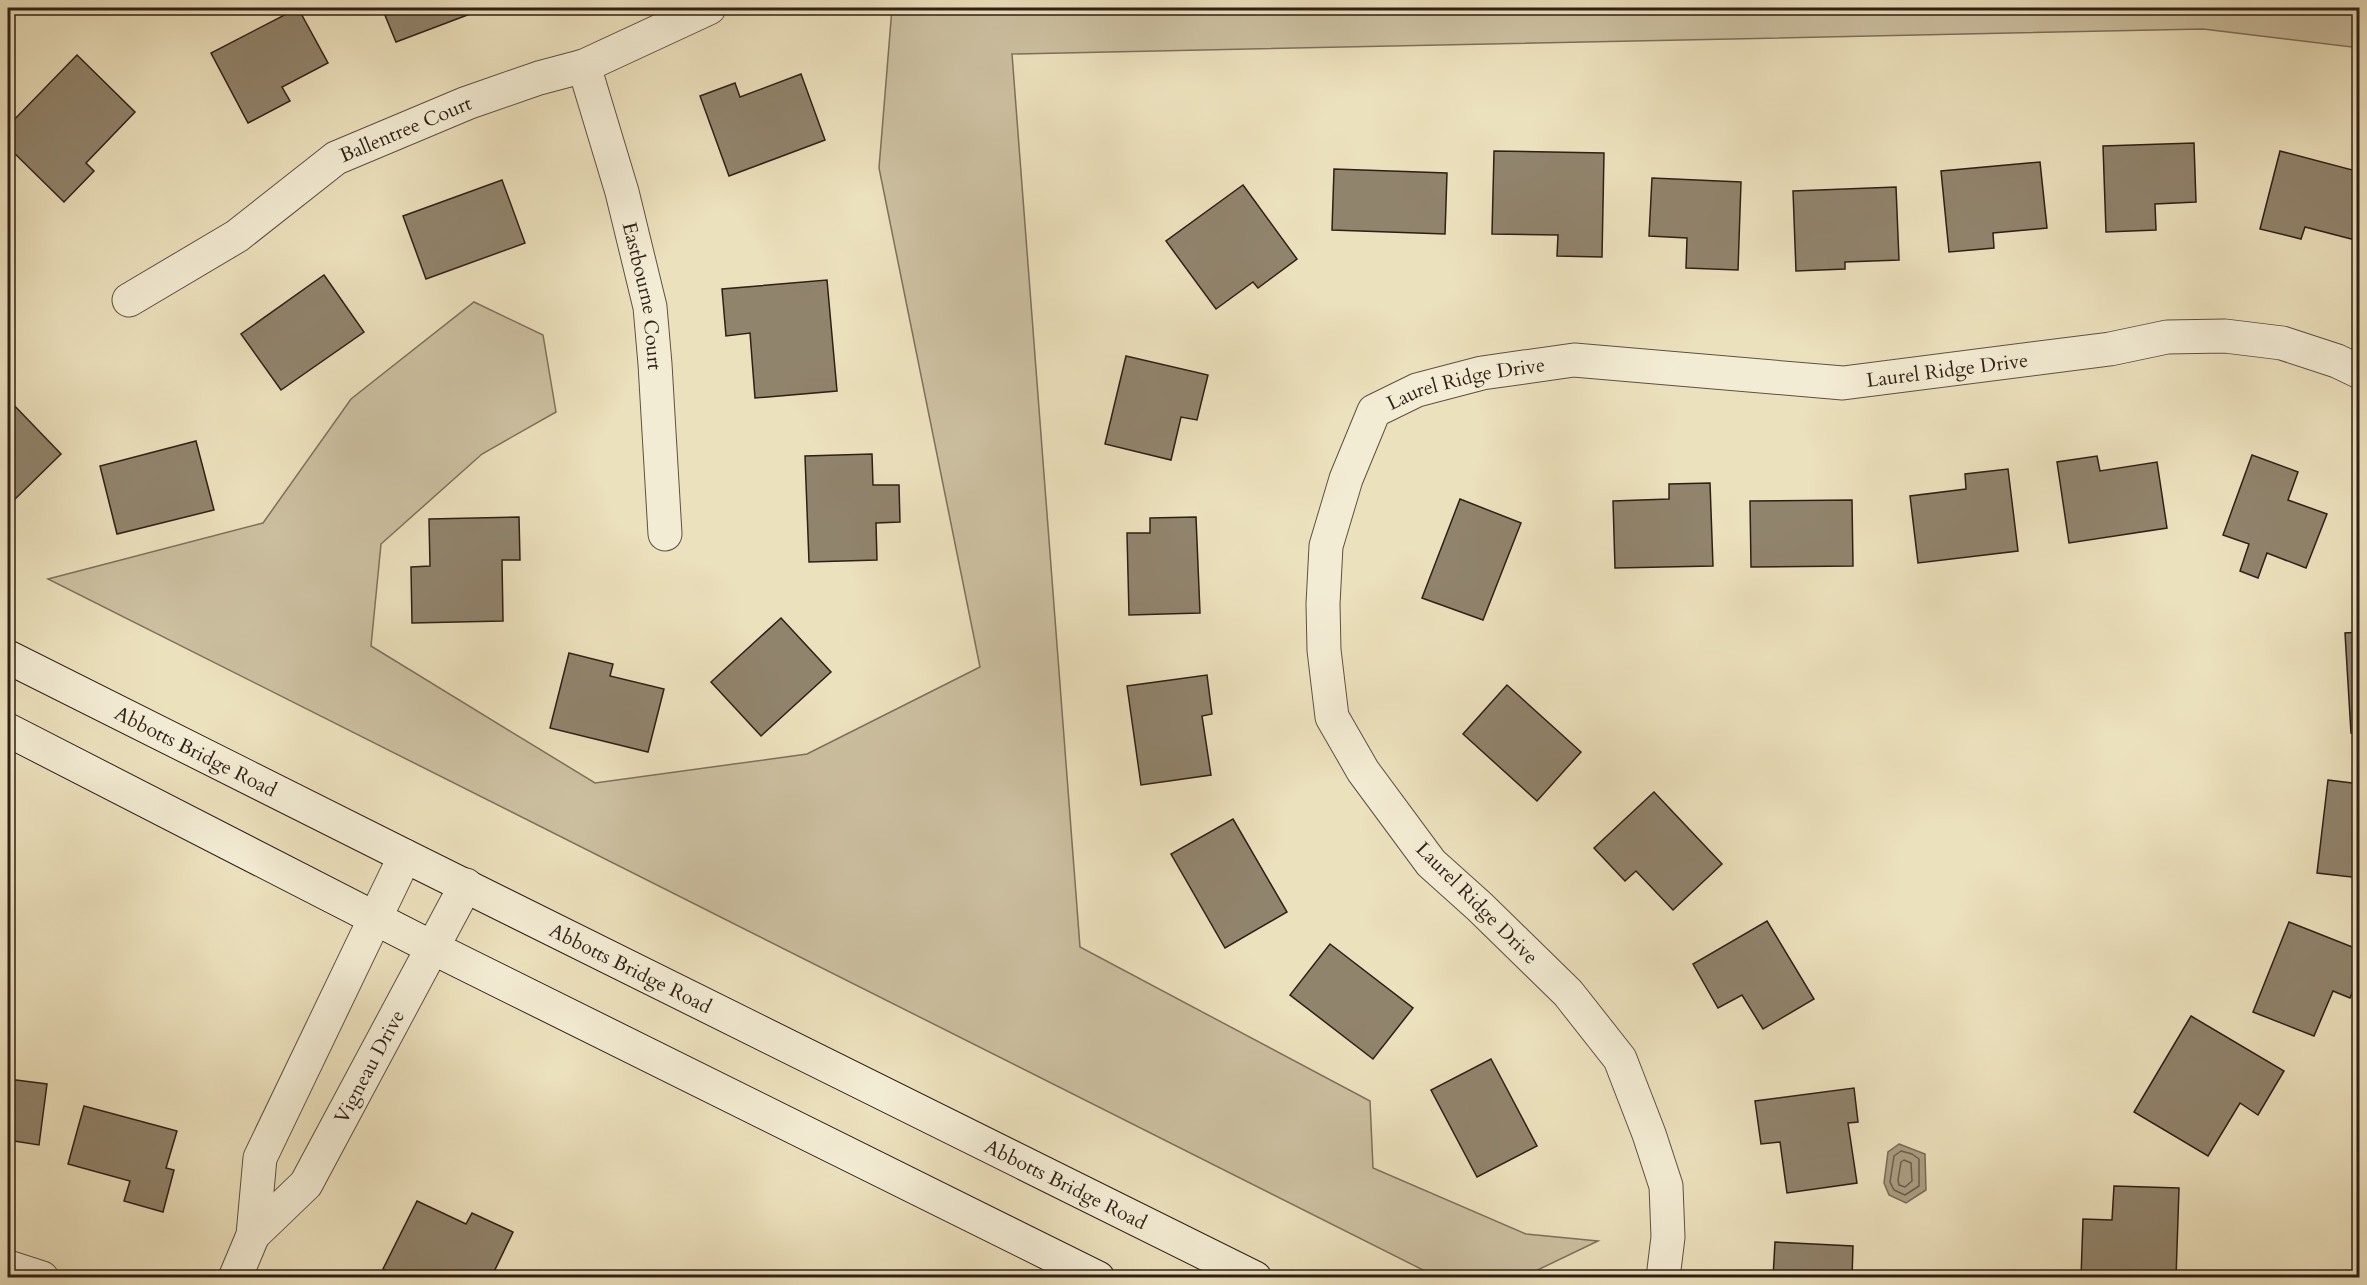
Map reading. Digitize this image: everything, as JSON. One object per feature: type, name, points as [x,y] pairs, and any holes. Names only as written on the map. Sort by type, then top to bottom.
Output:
[{"type":"street","name":"Ballentree Court","points":[[129,300],[237,236],[336,158],[467,103],[539,78],[584,66],[709,8]]},
{"type":"street","name":"Eastbourne Court","points":[[584,66],[622,192],[650,308],[656,364],[664,534]]},
{"type":"street","name":"Laurel Ridge Drive","points":[[1663,1278],[1668,1237],[1666,1186],[1620,1059],[1568,993],[1431,863],[1363,771],[1332,717],[1324,650],[1323,604],[1326,546],[1347,479],[1374,411],[1417,390],[1482,373],[1574,360],[1843,383],[2110,349],[2167,337],[2225,336],[2282,343],[2337,361],[2360,372]]},
{"type":"street","name":"Abbotts Bridge Road","points":[[8,657],[1255,1278]]},
{"type":"street","points":[[8,730],[433,948],[1098,1278]]},
{"type":"street","name":"Vigneau Drive","points":[[235,1278],[253,1235],[260,1158],[405,856]]},
{"type":"street","name":"Vigneau Drive","points":[[253,1235],[306,1184],[466,885]]},
{"type":"street","points":[[8,1267],[42,1278]]},
{"type":"shaded area","points":[[892,8],[2359,8],[2360,48],[2203,29],[1012,54],[1080,947],[1370,1101],[1373,1168],[1526,1234],[1598,1241],[1523,1277],[1439,1278],[48,579],[263,523],[351,399],[474,302],[543,335],[556,412],[482,454],[381,544],[371,646],[595,783],[807,754],[980,667],[879,168]]},
{"type":"water","points":[[1899,1144],[1925,1154],[1926,1190],[1906,1203],[1889,1195],[1884,1183],[1888,1152]]},
{"type":"building","points":[[298,8],[328,63],[282,87],[290,101],[248,123],[211,53]]},
{"type":"building","points":[[382,8],[486,8],[396,42]]},
{"type":"building","points":[[77,55],[135,112],[86,163],[94,171],[64,202],[8,147],[8,126]]},
{"type":"building","points":[[801,74],[825,140],[729,176],[700,96],[735,83],[740,97]]},
{"type":"building","points":[[2194,143],[2196,202],[2155,204],[2156,230],[2106,232],[2103,146]]},
{"type":"building","points":[[1494,151],[1604,153],[1602,257],[1557,256],[1558,235],[1492,234]]},
{"type":"building","points":[[2280,151],[2360,172],[2359,241],[2305,227],[2301,239],[2260,229]]},
{"type":"building","points":[[2040,162],[2047,228],[1993,233],[1994,248],[1949,252],[1941,171]]},
{"type":"building","points":[[1334,169],[1447,173],[1445,234],[1332,230]]},
{"type":"building","points":[[1652,178],[1741,182],[1738,270],[1686,268],[1687,238],[1649,236]]},
{"type":"building","points":[[502,180],[525,243],[426,279],[403,216]]},
{"type":"building","points":[[1243,185],[1297,259],[1258,288],[1253,282],[1216,309],[1166,241]]},
{"type":"building","points":[[1896,187],[1899,260],[1845,262],[1845,269],[1796,271],[1793,191]]},
{"type":"building","points":[[324,275],[364,332],[281,390],[241,334]]},
{"type":"building","points":[[827,280],[837,391],[755,398],[750,333],[726,336],[722,289]]},
{"type":"building","points":[[1126,356],[1208,375],[1197,420],[1181,417],[1171,460],[1105,444]]},
{"type":"building","points":[[8,399],[61,454],[10,504],[8,502]]},
{"type":"building","points":[[196,441],[214,510],[117,534],[100,466]]},
{"type":"building","points":[[872,454],[873,485],[899,485],[900,522],[876,523],[877,560],[809,562],[805,456]]},
{"type":"building","points":[[2252,455],[2298,472],[2288,500],[2327,514],[2306,568],[2267,553],[2258,578],[2240,571],[2249,544],[2223,535]]},
{"type":"building","points":[[2097,456],[2100,471],[2157,462],[2167,528],[2069,543],[2057,462]]},
{"type":"building","points":[[2008,469],[2018,551],[1918,563],[1910,496],[1966,489],[1965,474]]},
{"type":"building","points":[[1710,483],[1713,566],[1615,568],[1613,501],[1669,499],[1669,484]]},
{"type":"building","points":[[1460,499],[1521,523],[1483,620],[1422,598]]},
{"type":"building","points":[[1852,500],[1853,566],[1751,567],[1750,501]]},
{"type":"building","points":[[519,517],[520,560],[502,560],[503,621],[412,623],[411,567],[430,566],[429,519]]},
{"type":"building","points":[[1196,517],[1200,613],[1129,615],[1127,533],[1150,533],[1150,518]]},
{"type":"building","points":[[781,618],[831,672],[761,736],[711,682]]},
{"type":"building","points":[[2360,632],[2360,733],[2351,733],[2345,633]]},
{"type":"building","points":[[569,653],[613,664],[610,676],[664,689],[648,752],[550,728]]},
{"type":"building","points":[[1207,675],[1212,714],[1202,716],[1211,775],[1141,785],[1127,686]]},
{"type":"building","points":[[1507,685],[1581,752],[1537,801],[1463,734]]},
{"type":"building","points":[[2328,780],[2360,784],[2360,878],[2317,873]]},
{"type":"building","points":[[1654,792],[1722,864],[1673,910],[1636,871],[1625,881],[1594,848]]},
{"type":"building","points":[[1233,819],[1287,912],[1225,948],[1171,854]]},
{"type":"building","points":[[1767,921],[1814,999],[1763,1029],[1742,995],[1718,1008],[1693,964]]},
{"type":"building","points":[[2289,922],[2360,950],[2360,975],[2350,998],[2333,991],[2314,1036],[2253,1012]]},
{"type":"building","points":[[1330,944],[1413,1008],[1373,1059],[1290,995]]},
{"type":"building","points":[[2191,1016],[2284,1071],[2258,1115],[2240,1103],[2208,1156],[2134,1112]]},
{"type":"building","points":[[1491,1059],[1537,1146],[1477,1177],[1431,1090]]},
{"type":"building","points":[[8,1079],[47,1084],[39,1145],[8,1140]]},
{"type":"building","points":[[1854,1088],[1858,1122],[1848,1123],[1857,1183],[1787,1193],[1780,1142],[1761,1144],[1755,1101]]},
{"type":"building","points":[[84,1106],[177,1131],[166,1168],[174,1170],[163,1212],[124,1201],[130,1181],[68,1164]]},
{"type":"building","points":[[2114,1186],[2179,1188],[2176,1278],[2081,1278],[2083,1219],[2112,1220]]},
{"type":"building","points":[[417,1201],[466,1224],[472,1213],[513,1232],[491,1278],[401,1278],[383,1269]]},
{"type":"building","points":[[1775,1242],[1853,1246],[1852,1278],[1773,1278]]}]
